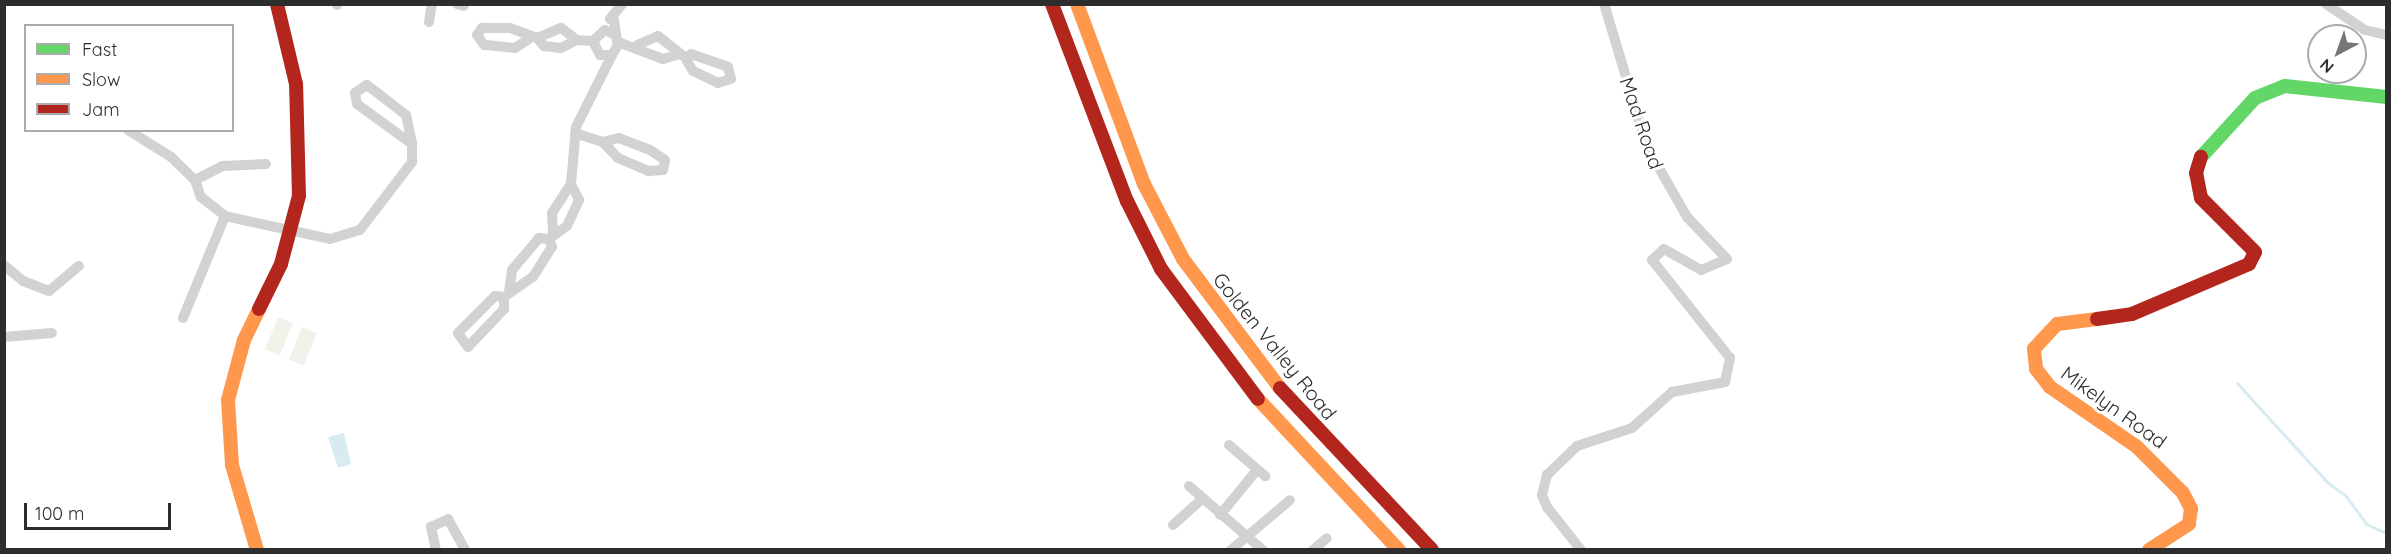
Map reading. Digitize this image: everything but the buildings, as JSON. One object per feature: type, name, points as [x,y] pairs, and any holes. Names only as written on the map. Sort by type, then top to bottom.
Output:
[{"type":"street","points":[[257,549],[232,465],[228,400],[244,340],[282,264],[299,196],[298,110],[285,85],[289,56],[277,4]]},
{"type":"street","points":[[429,21],[432,4]]},
{"type":"street","points":[[593,41],[622,4]]},
{"type":"street","points":[[1052,4],[1127,201],[1161,269],[1270,415],[1399,549]]},
{"type":"street","name":"Golden Valley Road","points":[[1077,4],[1144,184],[1183,259],[1288,399],[1432,549]]},
{"type":"street","name":"Mad Road","points":[[1581,549],[1547,507],[1542,495],[1547,475],[1577,446],[1632,428],[1672,392],[1725,382],[1730,358],[1652,260],[1664,249],[1701,270],[1727,260],[1687,218],[1647,147],[1604,4]]},
{"type":"street","points":[[2326,4],[2365,30],[2386,35]]},
{"type":"street","points":[[571,184],[579,200],[567,226],[551,236],[539,238],[512,270],[506,294],[504,309],[468,347],[457,339],[485,302],[506,294],[532,277],[552,247],[551,236],[552,213],[571,184],[575,133],[601,70],[612,56],[616,38],[613,15]]},
{"type":"street","points":[[577,40],[561,28],[534,38],[544,46],[561,48],[577,40],[593,41]]},
{"type":"street","points":[[601,32],[637,45],[663,59],[683,56],[674,43],[658,36],[637,45]]},
{"type":"street","points":[[593,41],[600,55],[601,70]]},
{"type":"street","points":[[600,55],[612,56]]},
{"type":"street","name":"Mikelyn Road","points":[[2149,549],[2189,524],[2191,509],[2183,493],[2136,446],[2050,387],[2036,369],[2034,349],[2057,324],[2132,314],[2231,276],[2250,264],[2255,252],[2201,198],[2196,173],[2202,155],[2255,98],[2284,86],[2386,97]]},
{"type":"street","points":[[135,133],[195,180],[201,197],[225,216],[330,238],[360,230],[412,162],[412,144],[406,115],[372,87],[357,88],[357,104],[412,144]]},
{"type":"street","points":[[575,133],[603,142],[618,158],[649,171],[663,170],[662,156],[634,143],[610,137],[603,142]]},
{"type":"street","points":[[195,180],[223,166],[266,164]]},
{"type":"street","points":[[183,318],[225,216]]},
{"type":"street","points":[[4,265],[23,281],[49,291],[79,266]]},
{"type":"street","points":[[4,337],[52,333]]},
{"type":"street","points":[[1220,514],[1261,473],[1229,445]]},
{"type":"street","points":[[1189,486],[1220,514],[1249,534],[1263,549]]},
{"type":"street","points":[[1173,525],[1202,499]]},
{"type":"street","points":[[1231,549],[1290,500]]},
{"type":"street","points":[[436,549],[431,527],[448,519],[465,549]]},
{"type":"street","points":[[1313,549],[1327,538]]},
{"type":"shaded area","points":[[278,317],[293,323],[280,355],[265,349]]},
{"type":"shaded area","points":[[302,327],[317,333],[304,365],[289,359]]},
{"type":"shaded area","points":[[344,433],[351,464],[338,468],[328,437]]},
{"type":"waterway","points":[[2237,383],[2327,482],[2346,496],[2366,524],[2386,533]]},
{"type":"traffic: fast","points":[[2201,157],[2255,98],[2285,86],[2386,97]]},
{"type":"traffic: slow","points":[[1077,4],[1144,184],[1183,259],[1280,388]]},
{"type":"traffic: slow","points":[[257,550],[232,465],[228,400],[244,340],[259,309]]},
{"type":"traffic: slow","points":[[2097,319],[2057,324],[2034,349],[2036,369],[2050,387],[2136,446],[2183,493],[2191,509],[2189,524],[2149,550]]},
{"type":"traffic: slow","points":[[1258,399],[1399,550]]},
{"type":"traffic: jam","points":[[259,309],[281,264],[299,196],[296,84],[277,4]]},
{"type":"traffic: jam","points":[[1052,4],[1127,201],[1161,269],[1258,399]]},
{"type":"traffic: jam","points":[[2097,319],[2132,314],[2249,264],[2255,252],[2201,198],[2196,173],[2201,157]]},
{"type":"traffic: jam","points":[[1280,388],[1432,550]]}]
